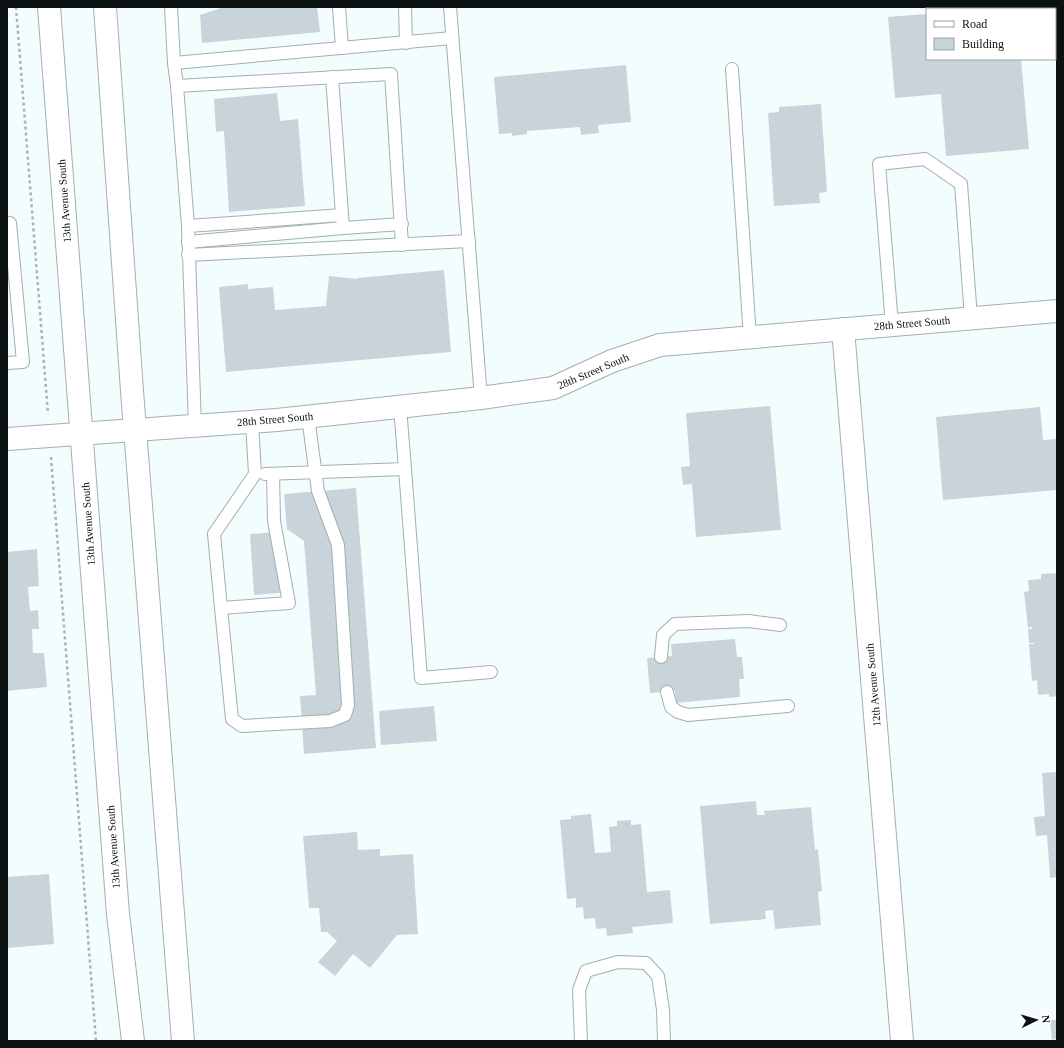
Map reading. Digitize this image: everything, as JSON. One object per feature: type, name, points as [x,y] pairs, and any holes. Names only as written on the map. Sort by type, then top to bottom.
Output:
[{"type":"main road","name":"13th Avenue South","points":[[49,7],[118,914],[133,1041]]},
{"type":"main road","points":[[105,7],[135,430],[183,1041]]},
{"type":"main road","name":"28th Street South","points":[[7,439],[252,422],[481,398],[553,388],[612,361],[660,345],[1057,311]]},
{"type":"main road","name":"12th Avenue South","points":[[843,329],[902,1041]]},
{"type":"lane","points":[[171,7],[174,63],[188,226],[195,426]]},
{"type":"lane","points":[[340,7],[342,48]]},
{"type":"lane","points":[[405,7],[406,43]]},
{"type":"lane","points":[[450,7],[481,398]]},
{"type":"lane","points":[[174,63],[452,38]]},
{"type":"lane","points":[[732,69],[750,338]]},
{"type":"lane","points":[[177,86],[391,74],[402,224],[402,245]]},
{"type":"lane","points":[[332,77],[343,228]]},
{"type":"lane","points":[[892,325],[880,164],[926,159],[961,184],[971,318]]},
{"type":"lane","points":[[188,226],[342,215]]},
{"type":"lane","points":[[7,224],[10,224],[23,362],[7,363]]},
{"type":"lane","points":[[188,242],[402,224]]},
{"type":"lane","points":[[188,255],[469,241]]},
{"type":"lane","points":[[400,407],[422,678],[491,672]]},
{"type":"lane","points":[[252,422],[255,474],[214,534],[232,719],[242,726],[330,720],[345,715],[348,705],[338,545],[318,491],[308,416]]},
{"type":"lane","points":[[255,474],[357,472],[405,469]]},
{"type":"lane","points":[[221,608],[289,603],[274,521],[273,474]]},
{"type":"lane","points":[[661,657],[663,635],[675,624],[748,620],[780,625]]},
{"type":"lane","points":[[667,692],[671,707],[678,712],[688,715],[788,706]]},
{"type":"lane","points":[[581,1041],[579,990],[586,971],[618,962],[646,963],[658,976],[664,1041]]},
{"type":"path","points":[[16,7],[47,408]]},
{"type":"path","points":[[54,489],[96,1041]]},
{"type":"building","points":[[224,7],[317,7],[320,32],[202,43],[200,15]]},
{"type":"building","points":[[926,14],[926,60],[1021,60],[1029,149],[946,156],[941,94],[895,98],[888,17]]},
{"type":"building","points":[[626,65],[631,122],[598,125],[599,133],[581,135],[580,127],[527,131],[527,134],[512,136],[512,133],[499,134],[494,77]]},
{"type":"building","points":[[277,93],[280,121],[298,119],[305,206],[229,212],[224,131],[216,132],[214,99]]},
{"type":"building","points":[[821,104],[827,192],[819,193],[820,203],[774,206],[768,113],[779,112],[779,107]]},
{"type":"building","points":[[444,270],[451,352],[226,372],[219,287],[248,284],[248,289],[273,287],[275,310],[326,306],[329,276],[357,279]]},
{"type":"building","points":[[770,406],[781,530],[696,537],[692,484],[683,485],[681,467],[690,466],[686,413]]},
{"type":"building","points":[[1040,407],[1043,440],[1057,439],[1057,490],[943,500],[936,417]]},
{"type":"building","points":[[356,488],[376,748],[304,754],[300,696],[316,695],[304,541],[287,529],[284,494]]},
{"type":"building","points":[[275,532],[280,593],[254,595],[250,534]]},
{"type":"building","points":[[37,549],[39,586],[28,587],[30,611],[38,610],[39,629],[32,629],[33,653],[44,653],[47,687],[7,691],[7,552]]},
{"type":"building","points":[[1057,573],[1057,696],[1049,697],[1049,694],[1038,695],[1037,680],[1032,681],[1029,644],[1034,643],[1029,643],[1028,629],[1032,629],[1032,627],[1028,628],[1024,592],[1029,591],[1028,580],[1041,579],[1041,574]]},
{"type":"building","points":[[735,639],[737,657],[742,657],[744,679],[739,679],[740,697],[676,703],[675,691],[650,693],[647,658],[672,656],[671,644]]},
{"type":"building","points":[[434,706],[437,741],[381,745],[379,711]]},
{"type":"building","points":[[1057,772],[1057,877],[1050,878],[1047,835],[1036,836],[1034,817],[1045,816],[1042,773]]},
{"type":"building","points":[[756,801],[757,815],[765,815],[764,811],[811,807],[815,850],[818,849],[822,891],[818,892],[821,925],[775,929],[773,910],[765,911],[766,919],[710,924],[700,806]]},
{"type":"building","points":[[591,814],[595,853],[611,852],[609,827],[617,826],[617,821],[631,820],[631,825],[641,824],[647,892],[670,890],[673,923],[632,927],[633,933],[607,936],[606,928],[596,929],[595,918],[584,919],[583,907],[576,908],[576,898],[567,899],[560,820],[571,819],[571,816]]},
{"type":"building","points":[[357,832],[358,850],[380,849],[380,856],[413,854],[418,934],[397,935],[370,968],[353,954],[335,976],[318,962],[337,941],[327,932],[321,932],[319,908],[309,908],[303,836]]},
{"type":"building","points":[[49,874],[54,944],[7,948],[7,877]]},
{"type":"building","points":[[1050,1020],[1057,1020],[1057,1039],[1052,1040]]}]
